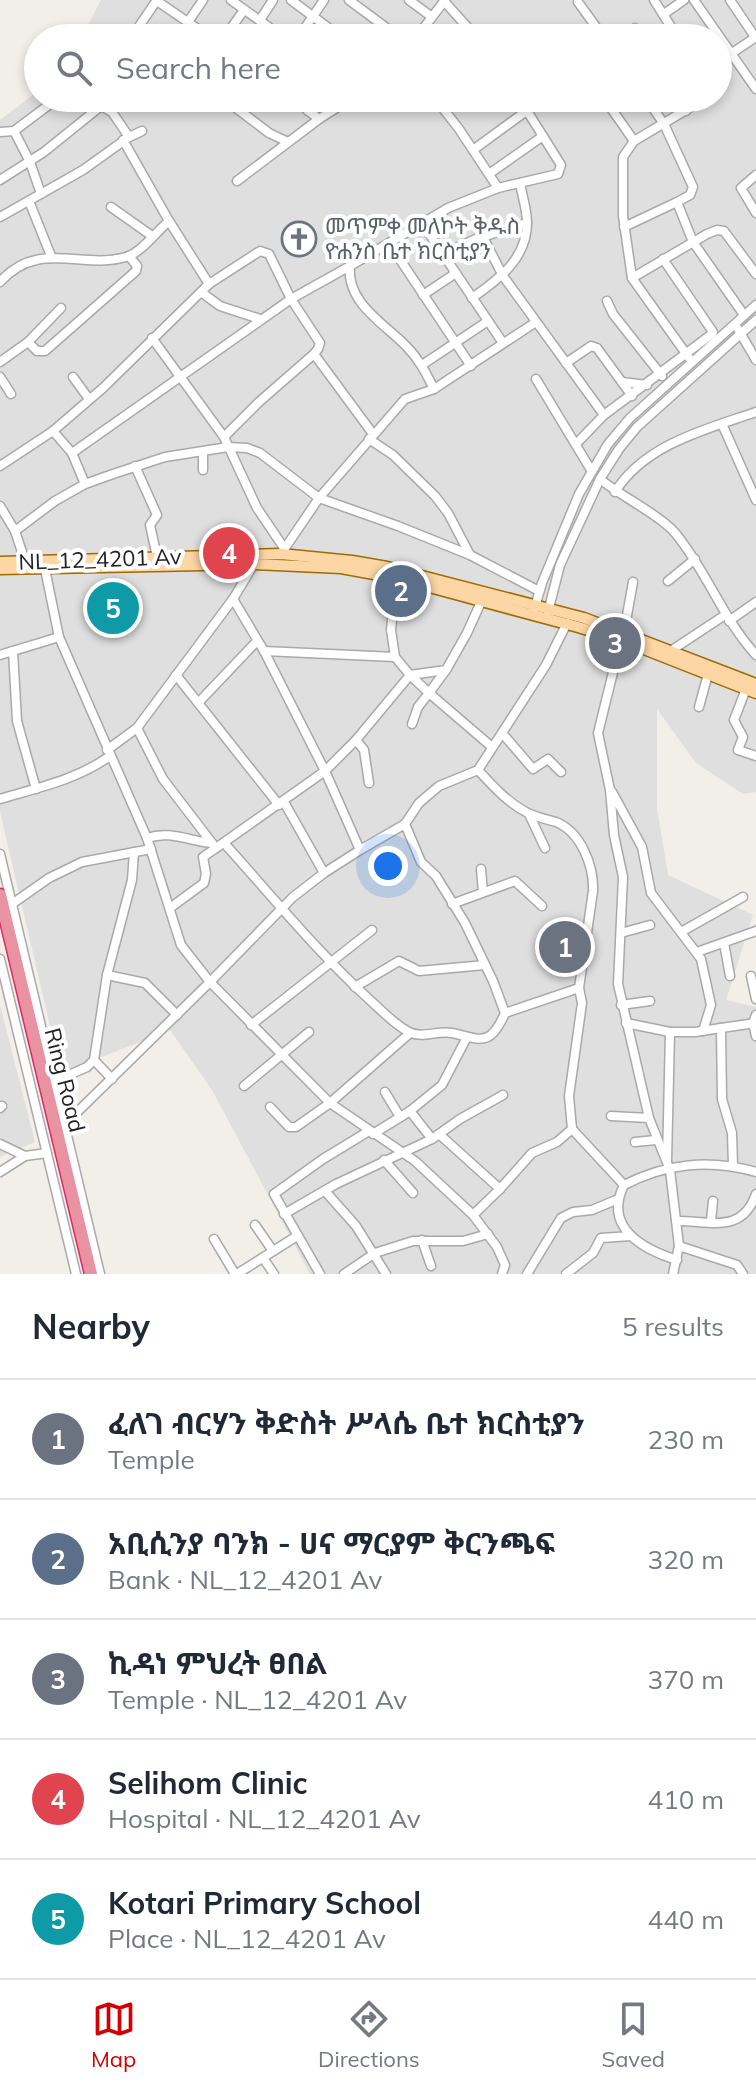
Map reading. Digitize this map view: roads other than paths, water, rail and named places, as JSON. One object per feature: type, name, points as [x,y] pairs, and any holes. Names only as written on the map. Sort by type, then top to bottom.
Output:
[{"type":"highway","name":"Ring Road","points":[[0,895],[91,1274]]},
{"type":"highway","name":"Ring Road","points":[[0,928],[83,1274]]},
{"type":"main road","name":"NL_12_4201 Av","points":[[0,562],[283,551],[387,567],[672,650],[753,688]]},
{"type":"main road","name":"NL_12_4201 Av","points":[[0,569],[254,564],[341,568],[396,578],[481,602],[534,610]]},
{"type":"main road","name":"NL_12_4201 Av","points":[[548,614],[567,623],[622,636],[708,674],[753,688]]},
{"type":"street","points":[[140,24],[157,0],[191,24]]},
{"type":"street","points":[[188,22],[203,0]]},
{"type":"street","points":[[231,0],[264,24]]},
{"type":"street","points":[[260,20],[273,0]]},
{"type":"street","points":[[291,0],[324,24]]},
{"type":"street","points":[[308,24],[324,0]]},
{"type":"street","points":[[349,0],[381,24]]},
{"type":"street","points":[[409,0],[432,17]]},
{"type":"street","points":[[427,24],[444,0],[465,24]]},
{"type":"street","points":[[654,0],[670,24]]},
{"type":"street","points":[[664,14],[684,0]]},
{"type":"street","points":[[694,0],[711,24]]},
{"type":"street","points":[[730,0],[756,37],[732,53],[756,89]]},
{"type":"street","points":[[578,2],[594,24]]},
{"type":"street","points":[[234,24],[244,10]]},
{"type":"street","points":[[0,132],[14,131],[39,112]]},
{"type":"street","points":[[0,180],[30,162],[88,112]]},
{"type":"street","points":[[112,112],[169,221],[209,284]]},
{"type":"street","points":[[247,112],[269,133],[288,142]]},
{"type":"street","points":[[309,112],[319,119]]},
{"type":"street","points":[[237,181],[330,112]]},
{"type":"street","points":[[445,112],[498,188]]},
{"type":"street","points":[[473,150],[524,112]]},
{"type":"street","points":[[72,453],[260,319],[422,223],[458,203],[498,188],[558,174],[561,165],[528,112]]},
{"type":"street","points":[[614,112],[634,141]]},
{"type":"street","points":[[624,227],[690,195],[693,187],[656,112]]},
{"type":"street","points":[[684,112],[634,141],[623,157],[624,227],[632,278],[692,362]]},
{"type":"street","points":[[14,131],[30,162],[41,194]]},
{"type":"street","points":[[0,217],[83,170],[126,138],[142,131]]},
{"type":"street","points":[[489,174],[543,136]]},
{"type":"street","points":[[756,175],[741,188],[756,213]]},
{"type":"street","points":[[472,298],[503,276],[519,250],[527,223],[520,183]]},
{"type":"street","points":[[29,201],[51,256]]},
{"type":"street","points":[[677,202],[693,242],[744,315]]},
{"type":"street","points":[[111,207],[152,236]]},
{"type":"street","points":[[0,282],[21,266],[51,256],[110,260],[129,256],[169,221]]},
{"type":"street","points":[[422,223],[503,343]]},
{"type":"street","points":[[443,254],[527,223]]},
{"type":"street","points":[[632,278],[707,234],[724,231],[756,274]]},
{"type":"street","points":[[483,237],[503,276],[604,415]]},
{"type":"street","points":[[389,243],[471,366]]},
{"type":"street","points":[[0,466],[53,431],[209,284],[260,251],[265,251],[320,343],[314,354],[224,437]]},
{"type":"street","points":[[28,342],[37,351],[45,351],[136,271],[137,266],[129,256]]},
{"type":"street","points":[[576,444],[604,415],[713,332],[663,259]]},
{"type":"street","points":[[350,266],[352,284],[364,307],[408,347],[422,365],[434,389]]},
{"type":"street","points":[[423,295],[456,273]]},
{"type":"street","points":[[201,292],[220,306],[260,319]]},
{"type":"street","points":[[607,301],[613,314],[668,383]]},
{"type":"street","points":[[534,610],[539,591],[591,470],[630,418],[756,305]]},
{"type":"street","points":[[0,362],[28,342],[61,308]]},
{"type":"street","points":[[548,614],[560,565],[600,479],[637,427],[756,320]]},
{"type":"street","points":[[422,365],[488,321]]},
{"type":"street","points":[[152,338],[224,437],[257,508],[283,551],[319,498],[405,399],[434,389],[536,322]]},
{"type":"street","points":[[734,325],[756,360]]},
{"type":"street","points":[[566,363],[591,346],[597,348],[632,396]]},
{"type":"street","points":[[314,354],[371,436],[440,501],[470,555]]},
{"type":"street","points":[[0,377],[11,394]]},
{"type":"street","points":[[73,377],[89,399]]},
{"type":"street","points":[[536,379],[591,470]]},
{"type":"street","points":[[622,382],[647,385]]},
{"type":"street","points":[[615,492],[630,473],[666,447],[698,431],[756,412]]},
{"type":"street","points":[[722,424],[756,500]]},
{"type":"street","points":[[53,431],[72,453],[85,484]]},
{"type":"street","points":[[15,531],[55,501],[85,484],[135,466],[165,457],[228,447],[253,449],[319,498],[470,555],[539,591]]},
{"type":"street","points":[[203,452],[203,470]]},
{"type":"street","points":[[135,466],[157,515],[150,525],[157,557]]},
{"type":"street","points":[[600,479],[674,530],[695,559],[727,618],[755,653]]},
{"type":"street","points":[[0,506],[15,531],[25,561]]},
{"type":"street","points":[[668,581],[695,559]]},
{"type":"street","points":[[0,799],[74,778],[137,728],[233,599],[254,564]]},
{"type":"street","points":[[45,569],[59,637],[147,838],[181,945],[210,982],[330,1103],[415,1161],[473,1215],[488,1234],[503,1269],[512,1274]]},
{"type":"street","points":[[396,578],[390,621],[395,657],[429,693],[492,747]]},
{"type":"street","points":[[633,582],[598,733],[623,877],[618,984],[621,1005],[649,1118],[669,1166]]},
{"type":"street","points":[[233,599],[264,651],[325,771],[360,850]]},
{"type":"street","points":[[412,724],[418,707],[446,670],[481,602]]},
{"type":"street","points":[[672,650],[756,602]]},
{"type":"street","points":[[64,1125],[283,908],[324,873],[405,824],[427,794],[478,770],[546,665],[567,623]]},
{"type":"street","points":[[0,655],[59,637]]},
{"type":"street","points":[[199,702],[257,641]]},
{"type":"street","points":[[13,651],[17,721],[36,789]]},
{"type":"street","points":[[264,651],[395,657]]},
{"type":"street","points":[[170,908],[204,883],[203,857],[325,771],[356,740],[410,675],[446,670]]},
{"type":"street","points":[[699,707],[708,674]]},
{"type":"street","points":[[176,675],[282,803],[324,873]]},
{"type":"street","points":[[753,688],[734,720],[743,737],[738,750],[756,756]]},
{"type":"street","points":[[137,728],[163,779],[218,844],[283,908],[355,987],[410,1033],[448,1032],[477,1040],[489,1035],[501,1023],[505,1013],[465,923],[436,876],[421,862],[405,824]]},
{"type":"street","points":[[502,733],[533,769],[548,759],[561,772]]},
{"type":"street","points":[[356,740],[364,750],[369,783]]},
{"type":"street","points":[[478,770],[510,802],[568,831],[581,847],[593,875],[592,913],[579,988],[582,1003],[569,1096],[572,1129],[624,1185]]},
{"type":"street","points":[[610,790],[642,847],[651,893],[697,952],[711,1005],[703,1031]]},
{"type":"street","points":[[529,814],[545,848]]},
{"type":"street","points":[[147,838],[163,833],[218,844]]},
{"type":"street","points":[[12,904],[49,878],[82,862],[151,849]]},
{"type":"street","points":[[53,1082],[87,1067],[94,1060],[107,975],[132,880],[134,852]]},
{"type":"street","points":[[0,854],[100,1274]]},
{"type":"street","points":[[481,869],[483,892]]},
{"type":"street","points":[[452,904],[515,881],[542,906]]},
{"type":"street","points":[[681,932],[743,897]]},
{"type":"street","points":[[621,933],[650,925]]},
{"type":"street","points":[[251,1025],[372,930]]},
{"type":"street","points":[[697,952],[756,931]]},
{"type":"street","points":[[724,943],[730,976]]},
{"type":"street","points":[[0,959],[76,1274]]},
{"type":"street","points":[[355,987],[399,961],[419,971],[485,965]]},
{"type":"street","points":[[107,975],[145,983],[177,1015]]},
{"type":"street","points":[[751,976],[756,999]]},
{"type":"street","points":[[505,1013],[579,988]]},
{"type":"street","points":[[621,1005],[640,1005],[650,1001]]},
{"type":"street","points":[[626,1023],[670,1032],[703,1031],[755,1020],[756,1036]]},
{"type":"street","points":[[721,1028],[722,1099],[732,1133],[733,1166]]},
{"type":"street","points":[[244,1086],[309,1032]]},
{"type":"street","points":[[670,1032],[669,1166],[679,1246],[673,1274]]},
{"type":"street","points":[[270,1107],[291,1128],[330,1103],[410,1033]]},
{"type":"street","points":[[320,1274],[274,1193],[410,1111],[442,1085],[466,1039]]},
{"type":"street","points":[[94,1060],[112,1079]]},
{"type":"street","points":[[385,1092],[400,1117]]},
{"type":"street","points":[[284,1214],[435,1136],[503,1095]]},
{"type":"street","points":[[410,1111],[435,1136],[500,1189]]},
{"type":"street","points":[[611,1116],[649,1118]]},
{"type":"street","points":[[473,1215],[532,1153],[552,1144],[572,1129]]},
{"type":"street","points":[[635,1142],[656,1140]]},
{"type":"street","points":[[0,1144],[25,1156]]},
{"type":"street","points":[[0,1172],[25,1156],[47,1153]]},
{"type":"street","points":[[384,1160],[413,1193]]},
{"type":"street","points":[[677,1260],[652,1251],[631,1236],[620,1222],[616,1200],[624,1185],[669,1166],[707,1163],[756,1172]]},
{"type":"street","points":[[325,1191],[349,1217],[386,1274]]},
{"type":"street","points":[[677,1221],[728,1223],[739,1219],[750,1208],[756,1194]]},
{"type":"street","points":[[527,1274],[561,1218],[616,1200]]},
{"type":"street","points":[[711,1221],[713,1201]]},
{"type":"street","points":[[255,1225],[273,1251]]},
{"type":"street","points":[[344,1274],[375,1253],[422,1240],[463,1241],[488,1234]]},
{"type":"street","points":[[214,1239],[236,1274],[297,1236]]},
{"type":"street","points":[[566,1274],[593,1253],[601,1238],[631,1236]]},
{"type":"street","points":[[422,1240],[431,1266]]},
{"type":"street","points":[[679,1246],[737,1265],[743,1274]]},
{"type":"street","points":[[263,1258],[274,1274]]},
{"type":"place","name":"መጥምቀ መለኮት ቅዱስ ዮሐንስ ቤተ ክርስቲያን","points":[[299,239]]},
{"type":"place","name":"Selihom Clinic","points":[[229,553]]},
{"type":"place","name":"አቢሲንያ ባንክ - ሀና ማርያም ቅርንጫፍ","points":[[401,591]]},
{"type":"place","name":"Kotari Primary School","points":[[113,608]]},
{"type":"place","name":"ኪዳነ ምህረት ፀበል","points":[[615,643]]},
{"type":"place","name":"ፈለገ ብርሃን ቅድስት ሥላሴ ቤተ ክርስቲያን","points":[[565,947]]}]
